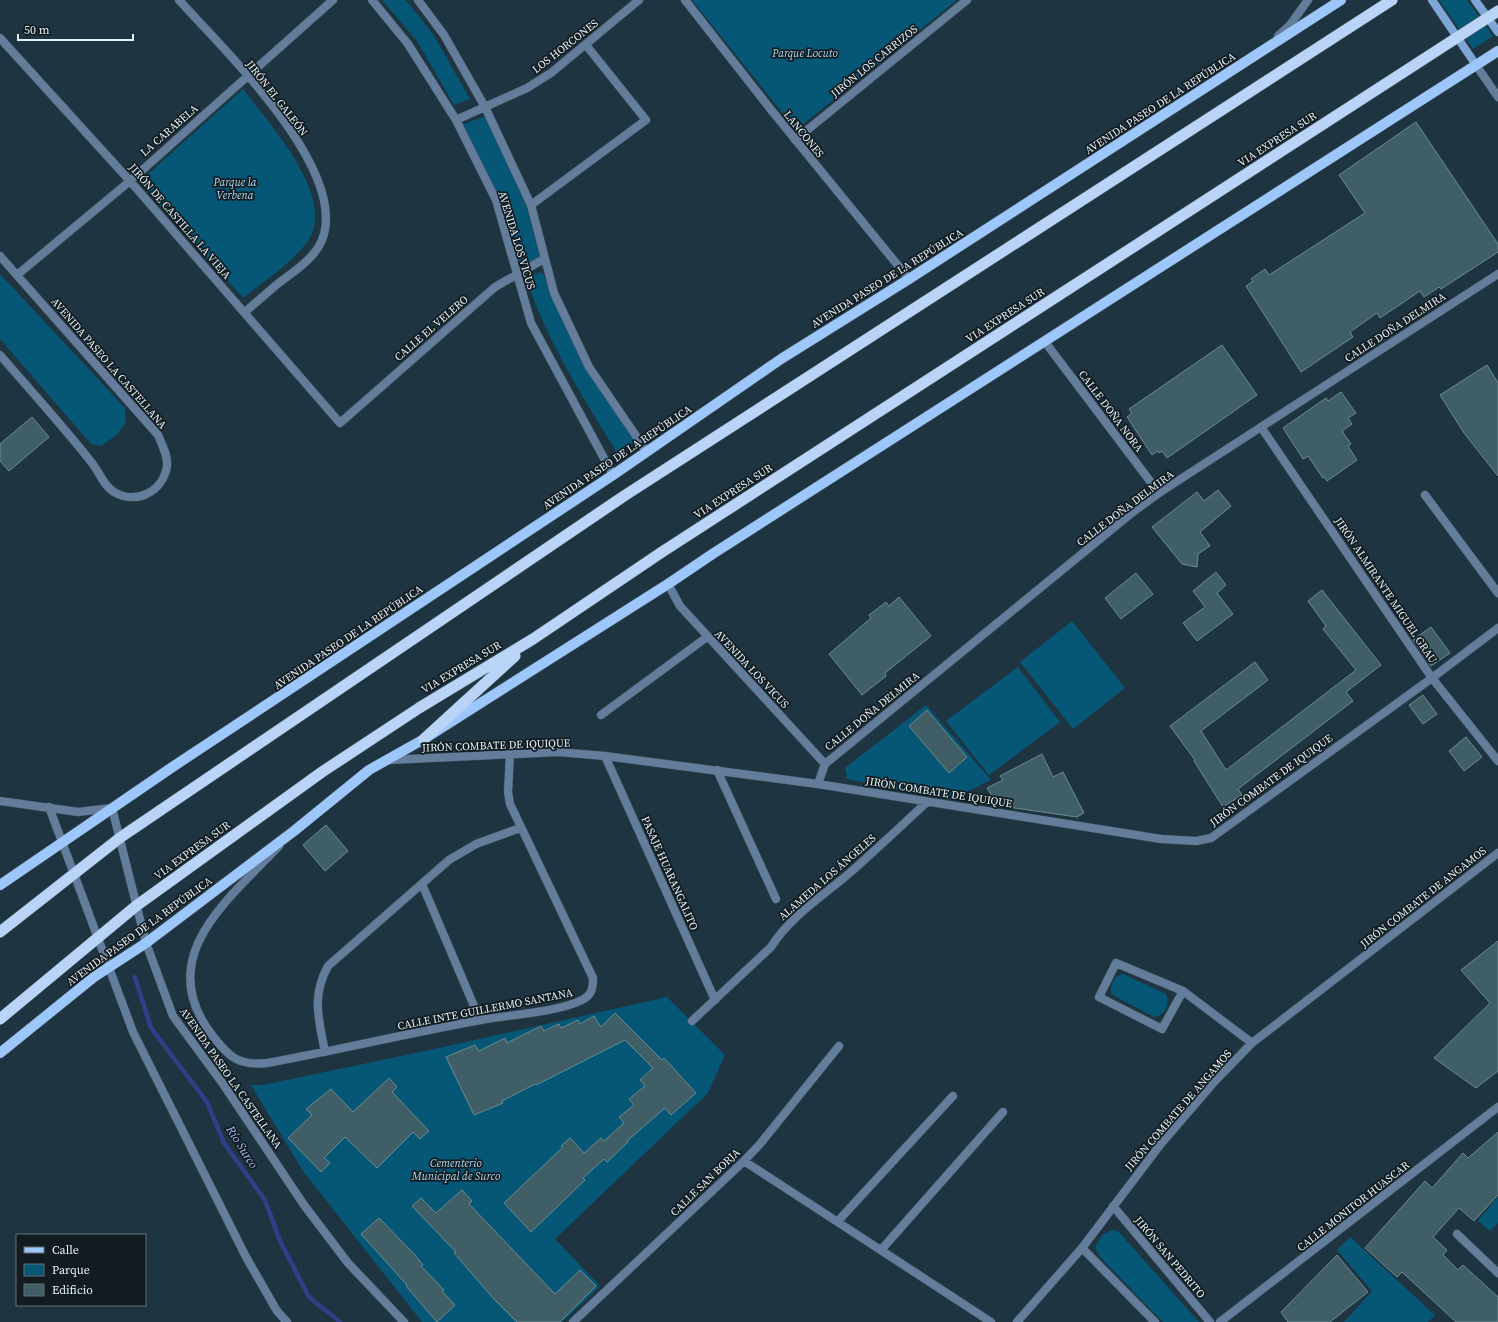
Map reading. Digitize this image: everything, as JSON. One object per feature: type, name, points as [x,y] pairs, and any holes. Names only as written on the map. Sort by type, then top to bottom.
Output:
[{"type":"highway","points":[[0,932],[121,837],[624,496],[1392,0]]},
{"type":"highway","name":"VIA EXPRESA SUR","points":[[0,1019],[97,940],[136,906],[322,772],[419,708],[533,639],[668,548],[1498,11]]},
{"type":"highway","points":[[424,739],[533,639]]},
{"type":"main road","name":"AVENIDA PASEO DE LA REPÚBLICA","points":[[0,885],[112,808],[613,475],[781,359],[909,279],[1341,0]]},
{"type":"main road","points":[[1432,0],[1476,65]]},
{"type":"main road","points":[[1475,0],[1498,32]]},
{"type":"main road","name":"AVENIDA PASEO DE LA REPÚBLICA","points":[[0,1053],[108,967],[146,943],[294,831],[369,770],[390,760],[424,739],[668,584],[714,553],[1498,51]]},
{"type":"street","name":"JIRÓN EL GALEÓN","points":[[179,0],[248,76],[289,128],[310,162],[320,183],[326,203],[326,223],[322,241],[311,256],[245,312]]},
{"type":"street","name":"LA CARABELA","points":[[17,274],[130,181],[333,0]]},
{"type":"street","name":"AVENIDA LOS VICUS","points":[[372,0],[408,44],[456,120],[496,200],[531,323],[613,475]]},
{"type":"street","name":"AVENIDA LOS VICUS","points":[[418,0],[444,35],[485,107],[530,204],[554,293],[589,368],[647,452]]},
{"type":"street","name":"LOS HORCONES","points":[[456,120],[527,88],[545,77],[586,45],[639,0]]},
{"type":"street","name":"LANCONES","points":[[685,0],[795,140],[909,279]]},
{"type":"street","name":"JIRÓN LOS CARRIZOS","points":[[795,140],[967,0]]},
{"type":"street","name":"AVENIDA PASEO DE LA REPÚBLICA","points":[[1253,58],[1290,25],[1308,0]]},
{"type":"street","name":"JIRÓN DE CASTILLA LA VIEJA","points":[[0,38],[130,181],[340,423]]},
{"type":"street","points":[[530,204],[646,120],[586,45]]},
{"type":"street","points":[[1476,65],[1498,97]]},
{"type":"street","name":"AVENIDA PASEO LA CASTELLANA","points":[[0,256],[158,435],[167,456],[167,467],[159,484],[149,494],[138,497],[129,497],[112,491],[106,486],[93,465],[0,355]]},
{"type":"street","name":"CALLE EL VELERO","points":[[340,423],[495,287],[544,260]]},
{"type":"street","name":"CALLE DOÑA DELMIRA","points":[[818,784],[825,764],[1159,493],[1498,274]]},
{"type":"street","name":"CALLE DOÑA NORA","points":[[1045,342],[1159,493]]},
{"type":"street","name":"JIRÓN ALMIRANTE MIGUEL GRAU","points":[[1261,427],[1432,678],[1498,761]]},
{"type":"street","points":[[1425,495],[1498,593]]},
{"type":"street","name":"AVENIDA LOS VICUS","points":[[668,584],[680,606],[707,637],[825,764]]},
{"type":"street","name":"JIRÓN COMBATE DE IQUIQUE","points":[[390,760],[558,752],[605,756],[818,784],[1166,839],[1196,841],[1211,838],[1432,678],[1498,628]]},
{"type":"street","points":[[601,715],[707,637]]},
{"type":"street","name":"CALLE INTE GUILLERMO SANTANA","points":[[192,965],[190,978],[194,1001],[210,1032],[229,1056],[238,1061],[253,1064],[325,1052],[480,1020],[572,1004],[583,1000],[590,994],[593,987],[593,978],[576,940],[520,828],[508,792],[510,754]]},
{"type":"street","name":"PASAJE HUARANGALITO","points":[[605,756],[715,1000]]},
{"type":"street","points":[[717,770],[776,899]]},
{"type":"street","points":[[0,801],[78,812],[112,808]]},
{"type":"street","name":"ALAMEDA LOS ÁNGELES","points":[[692,1021],[771,948],[779,934],[791,921],[853,870],[927,802]]},
{"type":"street","points":[[49,807],[97,940],[133,1032],[246,1257],[276,1311],[287,1322]]},
{"type":"street","name":"AVENIDA PASEO LA CASTELLANA","points":[[112,808],[121,837],[136,906],[146,943],[173,1016],[223,1084],[304,1205],[348,1263],[404,1322]]},
{"type":"street","points":[[325,1052],[317,999],[321,978],[328,966],[462,851],[476,844],[520,828]]},
{"type":"street","name":"AVENIDA PASEO DE LA REPÚBLICA","points":[[192,965],[198,940],[213,917],[294,831]]},
{"type":"street","name":"JIRÓN COMBATE DE ANGAMOS","points":[[1017,1322],[1082,1248],[1160,1145],[1215,1081],[1252,1043],[1498,853]]},
{"type":"street","points":[[422,884],[480,1020]]},
{"type":"street","points":[[1183,991],[1162,1029],[1099,997],[1116,963],[1183,991],[1252,1043]]},
{"type":"street","name":"CALLE SAN BORJA","points":[[573,1322],[744,1161],[760,1144],[838,1046]]},
{"type":"street","points":[[838,1221],[953,1096]]},
{"type":"street","name":"CALLE MONITOR HUASCAR","points":[[1220,1322],[1498,1107]]},
{"type":"street","points":[[881,1250],[1003,1112]]},
{"type":"street","points":[[744,1161],[991,1322]]},
{"type":"street","name":"JIRÓN SAN PEDRITO","points":[[1113,1206],[1210,1322]]},
{"type":"street","points":[[1457,1234],[1498,1273]]},
{"type":"street","points":[[1082,1248],[1155,1322]]},
{"type":"green space","points":[[382,0],[406,0],[433,34],[470,99],[454,105],[417,41]]},
{"type":"green space","name":"Parque Locuto","points":[[692,0],[957,0],[796,130]]},
{"type":"green space","points":[[1439,0],[1467,0],[1493,36],[1473,49]]},
{"type":"green space","name":"Parque la Verbena","points":[[243,89],[283,141],[296,162],[307,183],[314,205],[314,224],[307,242],[301,250],[277,272],[243,298],[139,182]]},
{"type":"green space","points":[[485,116],[526,205],[540,257],[521,267],[498,198],[462,125]]},
{"type":"green space","points":[[540,272],[544,275],[585,366],[635,441],[618,454],[568,370],[545,326],[527,281],[528,278]]},
{"type":"green space","points":[[0,274],[125,408],[126,422],[118,434],[101,446],[91,444],[0,339]]},
{"type":"green space","points":[[1072,621],[1125,688],[1073,729],[1020,662]]},
{"type":"green space","points":[[1018,667],[1060,722],[989,775],[946,721]]},
{"type":"green space","points":[[926,705],[991,780],[951,800],[847,779],[845,768]]},
{"type":"green space","points":[[1123,974],[1166,994],[1168,1002],[1162,1014],[1154,1017],[1111,994],[1113,981],[1117,976]]},
{"type":"green space","name":"Cementerio Municipal de Surco","points":[[667,997],[725,1055],[708,1093],[555,1239],[600,1286],[562,1322],[422,1322],[303,1171],[251,1085],[263,1085],[439,1048]]},
{"type":"green space","points":[[1498,1197],[1498,1223],[1490,1231],[1478,1221]]},
{"type":"green space","points":[[1112,1230],[1118,1231],[1199,1322],[1163,1322],[1100,1257],[1095,1247],[1102,1235]]},
{"type":"green space","points":[[1350,1237],[1435,1315],[1428,1322],[1344,1322],[1372,1291],[1337,1250]]},
{"type":"building","points":[[1416,122],[1498,244],[1498,252],[1441,289],[1439,287],[1424,297],[1420,291],[1380,318],[1377,313],[1350,332],[1353,337],[1301,372],[1246,286],[1253,281],[1251,279],[1265,269],[1269,275],[1365,213],[1339,175]]},
{"type":"building","points":[[1222,345],[1257,395],[1167,458],[1162,451],[1159,453],[1158,451],[1152,455],[1127,417],[1132,413],[1129,409]]},
{"type":"building","points":[[1487,365],[1498,383],[1498,476],[1464,433],[1440,395]]},
{"type":"building","points":[[1341,392],[1356,413],[1348,418],[1352,424],[1342,431],[1351,444],[1348,446],[1357,460],[1327,481],[1324,477],[1323,478],[1308,456],[1303,459],[1283,428],[1326,398],[1328,401]]},
{"type":"building","points":[[32,417],[49,437],[9,471],[0,461],[0,444]]},
{"type":"building","points":[[1218,490],[1231,506],[1200,532],[1210,546],[1198,554],[1197,567],[1182,564],[1152,527],[1197,492],[1204,501]]},
{"type":"building","points":[[1216,572],[1226,585],[1217,593],[1233,614],[1197,641],[1183,623],[1205,607],[1193,591]]},
{"type":"building","points":[[1136,573],[1153,594],[1121,619],[1105,598]]},
{"type":"building","points":[[1322,590],[1381,665],[1346,692],[1353,701],[1238,789],[1242,795],[1223,807],[1194,761],[1195,760],[1170,726],[1255,662],[1268,680],[1201,731],[1226,770],[1356,670],[1323,629],[1326,626],[1308,601]]},
{"type":"building","points":[[899,597],[931,636],[885,673],[886,676],[862,695],[829,654],[871,618],[869,615],[886,602],[889,606]]},
{"type":"building","points":[[1431,627],[1450,653],[1431,666],[1413,640]]},
{"type":"building","points":[[1423,695],[1437,714],[1423,724],[1409,705]]},
{"type":"building","points":[[927,710],[967,757],[949,773],[909,726]]},
{"type":"building","points":[[1466,737],[1482,757],[1464,771],[1449,751]]},
{"type":"building","points":[[1042,754],[1053,777],[1063,772],[1084,813],[1077,817],[980,803],[992,796],[987,788],[1003,780],[1000,776]]},
{"type":"building","points":[[326,825],[348,851],[325,871],[303,845]]},
{"type":"building","points":[[1498,941],[1498,1071],[1476,1088],[1434,1058],[1490,1003],[1461,970]]},
{"type":"building","points":[[615,1013],[662,1060],[664,1058],[696,1093],[671,1115],[665,1108],[627,1141],[628,1142],[607,1162],[604,1159],[583,1178],[585,1180],[531,1232],[504,1203],[563,1147],[561,1146],[570,1138],[584,1153],[601,1138],[604,1141],[624,1123],[619,1117],[634,1105],[629,1099],[645,1086],[640,1080],[653,1068],[625,1040],[502,1101],[503,1103],[474,1115],[446,1057],[475,1045],[479,1051],[505,1038],[507,1043],[541,1026],[544,1031],[559,1024],[561,1028],[578,1020],[580,1024],[594,1016],[601,1027]]},
{"type":"building","points":[[389,1078],[397,1087],[392,1092],[429,1131],[420,1139],[413,1132],[377,1168],[345,1137],[324,1158],[330,1163],[321,1172],[288,1138],[312,1115],[306,1109],[331,1089],[353,1112]]},
{"type":"building","points":[[1498,1132],[1498,1195],[1474,1221],[1459,1208],[1433,1237],[1447,1250],[1443,1255],[1458,1270],[1463,1265],[1498,1297],[1498,1322],[1456,1322],[1402,1272],[1397,1277],[1365,1248],[1425,1181],[1432,1188],[1463,1153],[1468,1158]]},
{"type":"building","points":[[462,1190],[472,1201],[469,1204],[555,1294],[580,1270],[596,1286],[560,1322],[517,1322],[493,1298],[454,1253],[456,1252],[412,1206],[421,1198],[436,1213]]},
{"type":"building","points":[[379,1218],[414,1254],[423,1265],[421,1266],[444,1290],[442,1291],[455,1305],[437,1322],[406,1286],[407,1285],[361,1234]]},
{"type":"building","points":[[1337,1255],[1368,1292],[1330,1322],[1288,1322],[1281,1312]]},
{"type":"waterway","name":"Río Surco","points":[[135,977],[151,1028],[207,1102],[224,1143],[265,1200],[280,1241],[309,1297],[340,1322]]}]
